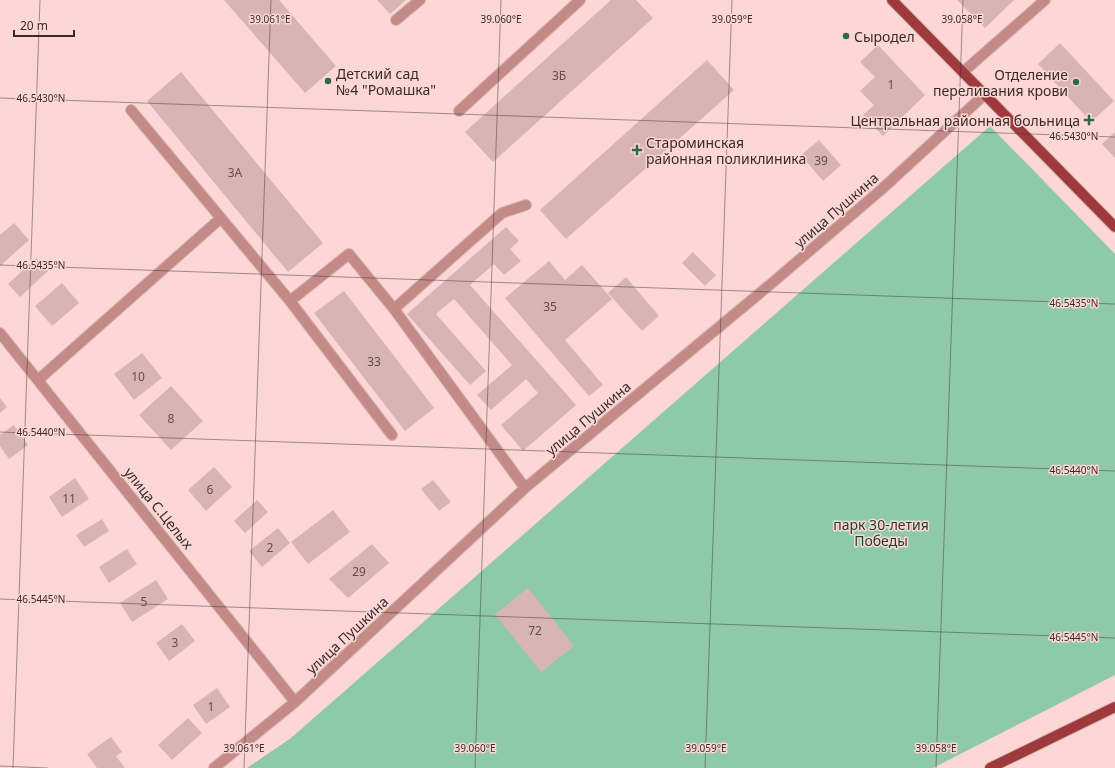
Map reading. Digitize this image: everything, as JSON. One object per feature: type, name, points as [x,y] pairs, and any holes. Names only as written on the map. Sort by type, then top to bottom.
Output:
[{"type":"main road","points":[[892,0],[1115,227]]},
{"type":"main road","points":[[990,768],[1115,707]]},
{"type":"street","points":[[396,20],[420,0]]},
{"type":"street","points":[[460,111],[580,0]]},
{"type":"street","points":[[963,72],[1046,0]]},
{"type":"street","name":"улица Пушкина","points":[[214,768],[295,702],[525,488],[876,194],[984,95]]},
{"type":"street","points":[[132,110],[290,301],[392,435]]},
{"type":"street","points":[[394,309],[502,213],[526,205]]},
{"type":"street","points":[[38,380],[221,218]]},
{"type":"street","points":[[290,301],[349,254],[394,309],[525,488]]},
{"type":"street","name":"улица С.Целых","points":[[0,333],[295,702]]},
{"type":"green space","name":"парк 30-летия Победы","points":[[990,126],[1115,254],[1115,675],[933,768],[247,768],[291,738]]},
{"type":"building","points":[[224,0],[279,0],[336,66],[305,93]]},
{"type":"building","points":[[377,0],[406,0],[390,14]]},
{"type":"building","points":[[611,0],[636,0],[653,18],[493,162],[465,132]]},
{"type":"building","points":[[957,0],[1014,0],[985,28]]},
{"type":"building","name":"Отделение переливания крови","points":[[1060,43],[1114,101],[1091,122],[1038,64]]},
{"type":"building","points":[[878,45],[925,95],[883,136],[863,115],[874,105],[860,91],[875,77],[860,62]]},
{"type":"building","name":"Староминская районная поликлиника","points":[[707,60],[734,90],[566,239],[540,210]]},
{"type":"building","points":[[181,72],[323,243],[288,272],[147,101]]},
{"type":"building","points":[[1115,132],[1115,158],[1102,144]]},
{"type":"building","points":[[819,140],[841,165],[823,181],[801,155]]},
{"type":"building","points":[[14,223],[29,240],[0,266],[0,235]]},
{"type":"building","points":[[506,227],[519,241],[510,249],[521,261],[504,275],[494,264],[470,285],[576,405],[523,451],[501,425],[538,393],[526,379],[491,410],[477,395],[512,365],[454,299],[436,314],[486,371],[470,385],[407,314]]},
{"type":"building","points":[[693,252],[716,275],[705,286],[682,263]]},
{"type":"building","points":[[36,258],[48,271],[20,297],[8,284]]},
{"type":"building","points":[[549,261],[565,280],[582,265],[612,299],[565,340],[603,385],[589,396],[505,298]]},
{"type":"building","points":[[626,277],[659,316],[642,331],[608,293]]},
{"type":"building","points":[[62,283],[79,303],[52,326],[35,306]]},
{"type":"building","points":[[344,291],[434,408],[405,431],[314,313]]},
{"type":"building","points":[[142,353],[162,378],[134,400],[114,374]]},
{"type":"building","points":[[171,386],[203,421],[171,450],[139,415]]},
{"type":"building","points":[[0,398],[7,407],[0,413]]},
{"type":"building","points":[[14,425],[28,445],[9,459],[0,446],[0,435]]},
{"type":"building","points":[[214,467],[232,487],[206,511],[188,490]]},
{"type":"building","points":[[75,478],[89,499],[62,517],[49,497]]},
{"type":"building","points":[[433,480],[451,502],[439,511],[421,489]]},
{"type":"building","points":[[257,500],[268,512],[245,533],[234,521]]},
{"type":"building","points":[[333,510],[350,532],[308,564],[291,542]]},
{"type":"building","points":[[102,519],[109,531],[84,547],[76,535]]},
{"type":"building","points":[[278,528],[290,543],[262,567],[249,551]]},
{"type":"building","points":[[372,544],[389,563],[348,598],[329,579]]},
{"type":"building","points":[[127,549],[137,564],[109,583],[99,567]]},
{"type":"building","points":[[156,580],[168,599],[132,622],[120,603]]},
{"type":"building","points":[[528,588],[574,646],[541,672],[495,614]]},
{"type":"building","points":[[182,624],[195,641],[169,661],[156,643]]},
{"type":"building","points":[[217,688],[230,707],[206,724],[193,705]]},
{"type":"building","points":[[188,718],[202,733],[172,760],[158,745]]},
{"type":"building","points":[[111,737],[122,752],[116,756],[125,768],[97,768],[87,754]]},
{"type":"place","name":"Сыродел","points":[[846,36]]},
{"type":"place","name":"Детский сад №4 \"Ромашка\"","points":[[328,81]]},
{"type":"place","name":"Отделение переливания крови","points":[[1076,82]]},
{"type":"place","name":"Центральная районная больница","points":[[1089,120]]},
{"type":"place","name":"Староминская районная поликлиника","points":[[637,150]]}]
